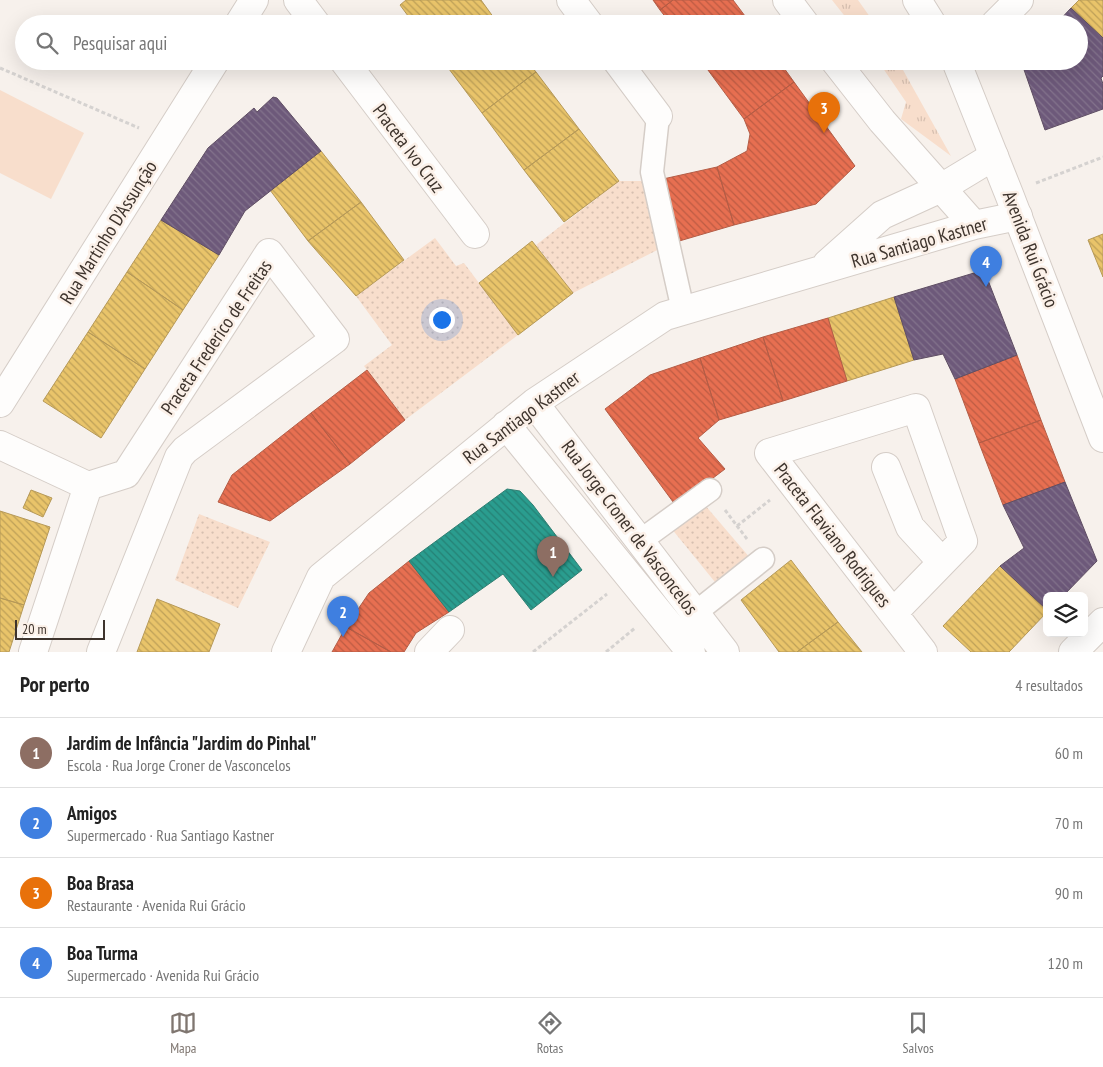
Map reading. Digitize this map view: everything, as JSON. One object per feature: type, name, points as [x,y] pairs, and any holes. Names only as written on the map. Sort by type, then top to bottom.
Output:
[{"type":"street","points":[[245,15],[254,0]]},
{"type":"street","points":[[298,0],[309,15]]},
{"type":"street","points":[[571,0],[582,15]]},
{"type":"street","points":[[787,0],[798,15]]},
{"type":"street","points":[[917,0],[926,15]]},
{"type":"street","points":[[1005,15],[1019,0]]},
{"type":"street","name":"Rua Martinho D'Assunção","points":[[0,403],[209,70]]},
{"type":"street","name":"Praceta Ivo Cruz","points":[[351,70],[475,234]]},
{"type":"street","points":[[624,70],[658,116],[652,172],[683,310]]},
{"type":"street","points":[[842,70],[882,121],[974,225]]},
{"type":"street","name":"Avenida Rui Grácio","points":[[960,70],[1103,438]]},
{"type":"street","name":"Rua Santiago Kastner","points":[[820,270],[882,216],[941,188],[994,156]]},
{"type":"street","name":"Rua Santiago Kastner","points":[[286,652],[321,577],[534,403],[665,316],[974,225],[1014,205]]},
{"type":"street","name":"Praceta Frederico de Freitas","points":[[101,652],[178,460],[184,450],[335,339],[269,253],[126,474]]},
{"type":"street","name":"Rua Jorge Croner de Vasconcelos","points":[[534,403],[725,652]]},
{"type":"street","name":"Praceta Flaviano Rodrigues","points":[[893,613],[963,541],[916,408],[769,453],[923,652]]},
{"type":"street","name":"Rua Jorge Croner de Vasconcelos","points":[[506,425],[691,652]]},
{"type":"street","points":[[0,445],[88,486],[126,474],[166,490]]},
{"type":"street","points":[[886,467],[910,527],[942,562]]},
{"type":"street","points":[[33,652],[88,486]]},
{"type":"street","points":[[640,541],[710,490]]},
{"type":"street","points":[[695,613],[763,559]]},
{"type":"street","points":[[1074,652],[1103,622]]},
{"type":"street","points":[[429,652],[450,630]]},
{"type":"path","points":[[0,68],[166,140]]},
{"type":"path","points":[[1014,205],[1103,157]]},
{"type":"path","points":[[737,526],[792,482]]},
{"type":"path","points":[[533,652],[629,577]]},
{"type":"path","points":[[606,652],[656,610]]},
{"type":"green space","points":[[832,0],[858,0],[869,15],[844,15]]},
{"type":"green space","points":[[884,70],[903,70],[951,156],[901,119],[906,102]]},
{"type":"green space","points":[[0,90],[84,133],[51,199],[0,173]]},
{"type":"green space","points":[[619,181],[654,181],[669,244],[573,293],[536,245]]},
{"type":"green space","points":[[435,238],[456,266],[464,263],[518,335],[405,420],[364,366],[392,345],[356,296]]},
{"type":"green space","points":[[704,504],[751,559],[719,587],[671,528]]},
{"type":"green space","points":[[199,514],[270,542],[238,608],[175,580]]},
{"type":"building: Moradias","points":[[406,0],[481,0],[492,15],[407,15],[400,5]]},
{"type":"building: Moradias","points":[[1079,0],[1103,0],[1103,38],[1088,24],[1088,15],[1078,15],[1071,8]]},
{"type":"building: Moradias","points":[[450,70],[534,70],[536,72],[482,113]]},
{"type":"building: Moradias","points":[[536,72],[579,129],[524,170],[482,113]]},
{"type":"building: Moradias","points":[[579,129],[619,181],[564,222],[524,170]]},
{"type":"building: Moradias","points":[[321,151],[361,202],[308,241],[270,190]]},
{"type":"building: Moradias","points":[[361,202],[404,260],[356,296],[308,241]]},
{"type":"building: Moradias","points":[[161,220],[219,255],[183,310],[127,272]]},
{"type":"building: Moradias","points":[[1103,234],[1103,277],[1088,240]]},
{"type":"building: Moradias","points":[[532,241],[573,293],[518,335],[479,283]]},
{"type":"building: Moradias","points":[[127,272],[183,310],[145,369],[88,332]]},
{"type":"building: Moradias","points":[[894,297],[914,360],[847,381],[828,318]]},
{"type":"building: Moradias","points":[[88,332],[145,369],[101,438],[43,401]]},
{"type":"building: Moradias","points":[[31,490],[52,498],[43,517],[23,508]]},
{"type":"building: Moradias","points":[[0,511],[50,527],[24,605],[0,598]]},
{"type":"building: Moradias","points":[[791,560],[838,622],[797,652],[779,652],[741,600]]},
{"type":"building: Moradias","points":[[1000,566],[1043,606],[1043,616],[1009,652],[971,652],[943,626]]},
{"type":"building: Moradias","points":[[0,598],[24,605],[9,652],[0,652]]},
{"type":"building: Moradias","points":[[157,599],[220,624],[209,652],[137,652]]},
{"type":"building: Moradias","points":[[838,622],[862,652],[797,652]]},
{"type":"building: Comércio","points":[[653,0],[673,0],[660,10]]},
{"type":"building: Comércio","points":[[673,0],[733,0],[744,15],[664,15],[660,10]]},
{"type":"building: Comércio","points":[[708,70],[785,70],[794,82],[744,119]]},
{"type":"building: Comércio","points":[[794,82],[855,166],[816,204],[734,225],[717,167],[747,151],[750,134],[744,119]]},
{"type":"building: Comércio","points":[[717,167],[734,225],[669,244],[654,181]]},
{"type":"building: Comércio","points":[[828,318],[847,381],[783,401],[763,337]]},
{"type":"building: Comércio","points":[[763,337],[783,401],[719,420],[700,358]]},
{"type":"building: Comércio","points":[[1017,355],[1041,420],[979,443],[955,379]]},
{"type":"building: Comércio","points":[[700,358],[719,420],[698,438],[725,469],[676,506],[605,409],[650,375]]},
{"type":"building: Comércio","points":[[367,370],[405,420],[350,464],[311,413]]},
{"type":"building: Comércio","points":[[311,413],[350,464],[270,521],[218,502],[232,475]]},
{"type":"building: Comércio","points":[[1041,420],[1065,482],[1003,505],[979,443]]},
{"type":"building: Comércio","points":[[409,561],[449,612],[416,633],[404,652],[391,652],[346,627],[369,593]]},
{"type":"building: Comércio","points":[[346,627],[391,652],[332,652]]},
{"type":"building: Escritórios","points":[[1071,8],[1078,15],[1064,15]]},
{"type":"building: Escritórios","points":[[1088,24],[1103,38],[1103,76],[1101,78],[1103,84],[1103,109],[1045,130],[1024,70],[1088,70]]},
{"type":"building: Escritórios","points":[[273,97],[277,98],[321,151],[245,211],[219,255],[161,220],[208,148],[254,108],[257,112]]},
{"type":"building: Escritórios","points":[[984,270],[1017,355],[955,379],[943,354],[914,360],[894,297]]},
{"type":"building: Escritórios","points":[[1065,482],[1097,561],[1067,592],[1043,592],[1043,606],[1000,566],[1024,548],[1003,505]]},
{"type":"building: Escolas","points":[[507,489],[520,491],[533,505],[582,570],[531,610],[503,574],[449,612],[409,561]]},
{"type":"place","name":"Boa Brasa","points":[[824,133]]},
{"type":"place","name":"Boa Turma","points":[[986,287]]},
{"type":"place","name":"Jardim de Infância \"Jardim do Pinhal\"","points":[[553,577]]},
{"type":"place","name":"Amigos","points":[[343,637]]}]
